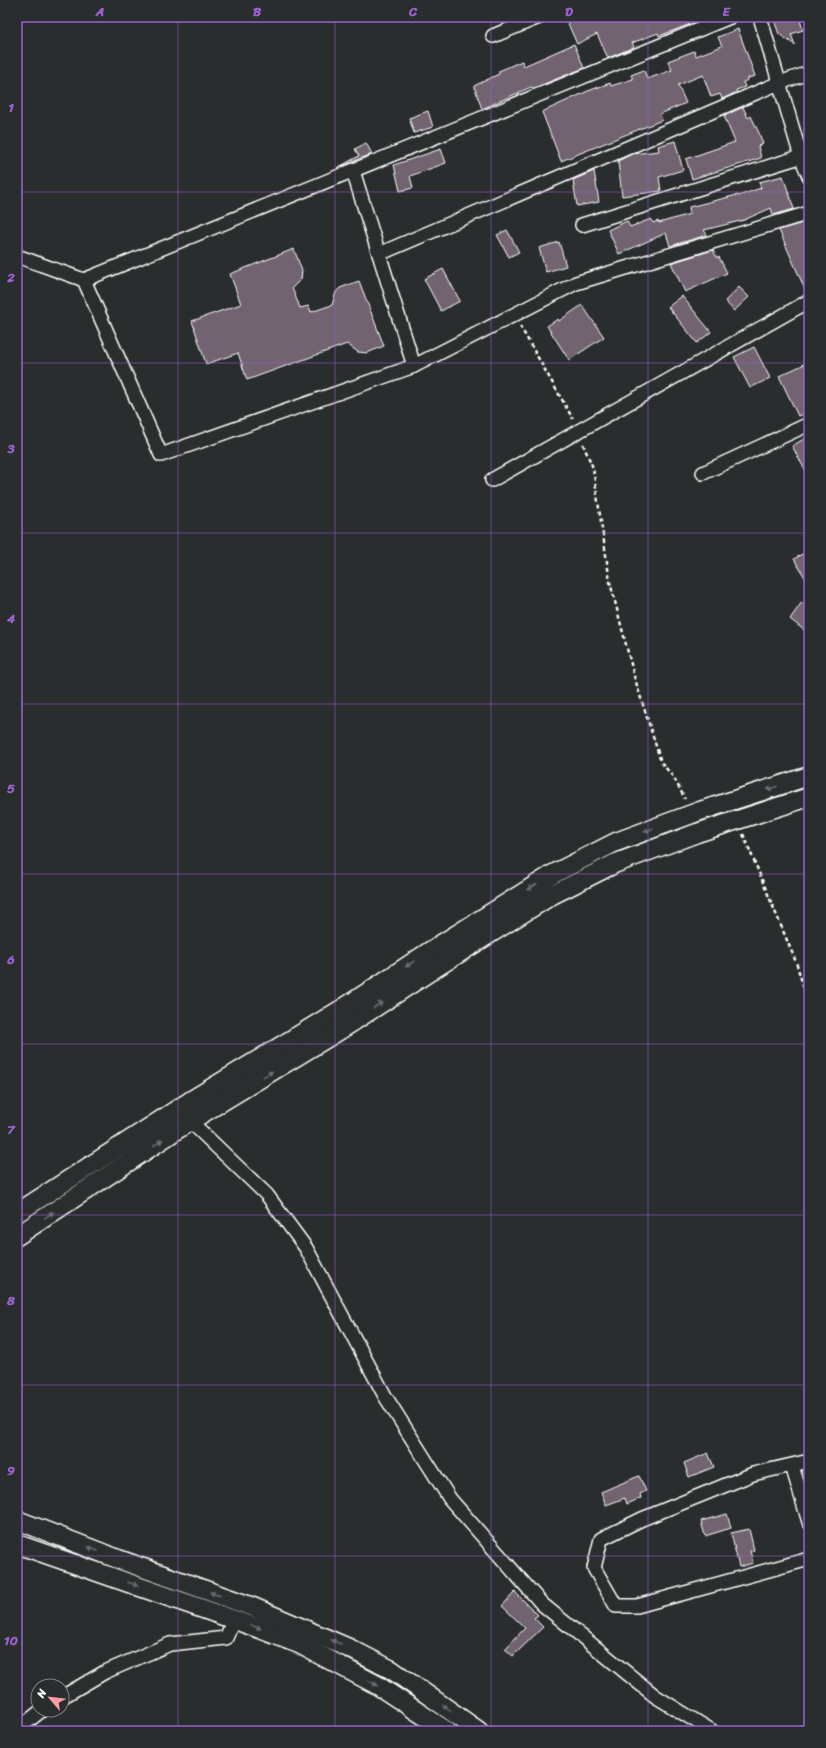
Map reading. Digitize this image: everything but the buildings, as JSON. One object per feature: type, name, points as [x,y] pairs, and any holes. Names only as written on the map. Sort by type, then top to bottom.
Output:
[{"type":"street","points":[[493,36],[539,17]]},
{"type":"street","points":[[17,256],[84,280],[730,17]]},
{"type":"street","points":[[760,17],[779,83],[805,156],[809,176]]},
{"type":"street","points":[[379,254],[779,83],[809,73]]},
{"type":"street","points":[[582,225],[805,156]]},
{"type":"street","points":[[353,171],[414,366]]},
{"type":"street","points":[[84,280],[161,455],[414,366],[576,282],[809,213]]},
{"type":"street","points":[[492,480],[809,301]]},
{"type":"street","points":[[703,473],[809,424]]},
{"type":"street","points":[[17,1236],[190,1121],[345,1027],[432,960],[553,874],[616,842],[692,814],[809,776]]},
{"type":"street","points":[[17,1213],[190,1101],[345,1007],[552,895],[614,864],[697,833],[809,797]]},
{"type":"street","points":[[190,1121],[266,1195],[306,1248],[385,1396],[450,1499],[542,1604],[655,1696],[712,1731]]},
{"type":"street","points":[[809,1461],[753,1474],[642,1519],[601,1539],[594,1568],[616,1606],[637,1606],[809,1559]]},
{"type":"street","points":[[792,1466],[809,1522]]},
{"type":"street","points":[[17,1520],[52,1532],[118,1559],[253,1607],[351,1649],[392,1670],[479,1731]]},
{"type":"street","points":[[44,1553],[52,1532]]},
{"type":"street","points":[[17,1544],[234,1619],[299,1644],[377,1685],[447,1731]]},
{"type":"street","points":[[70,1692],[105,1672],[170,1644],[226,1638],[234,1619]]},
{"type":"street","points":[[17,1730],[32,1718]]},
{"type":"path","points":[[513,315],[573,418],[593,468],[610,582],[634,676],[661,762],[674,778],[692,814]]},
{"type":"path","points":[[737,820],[796,962],[809,1005]]}]
